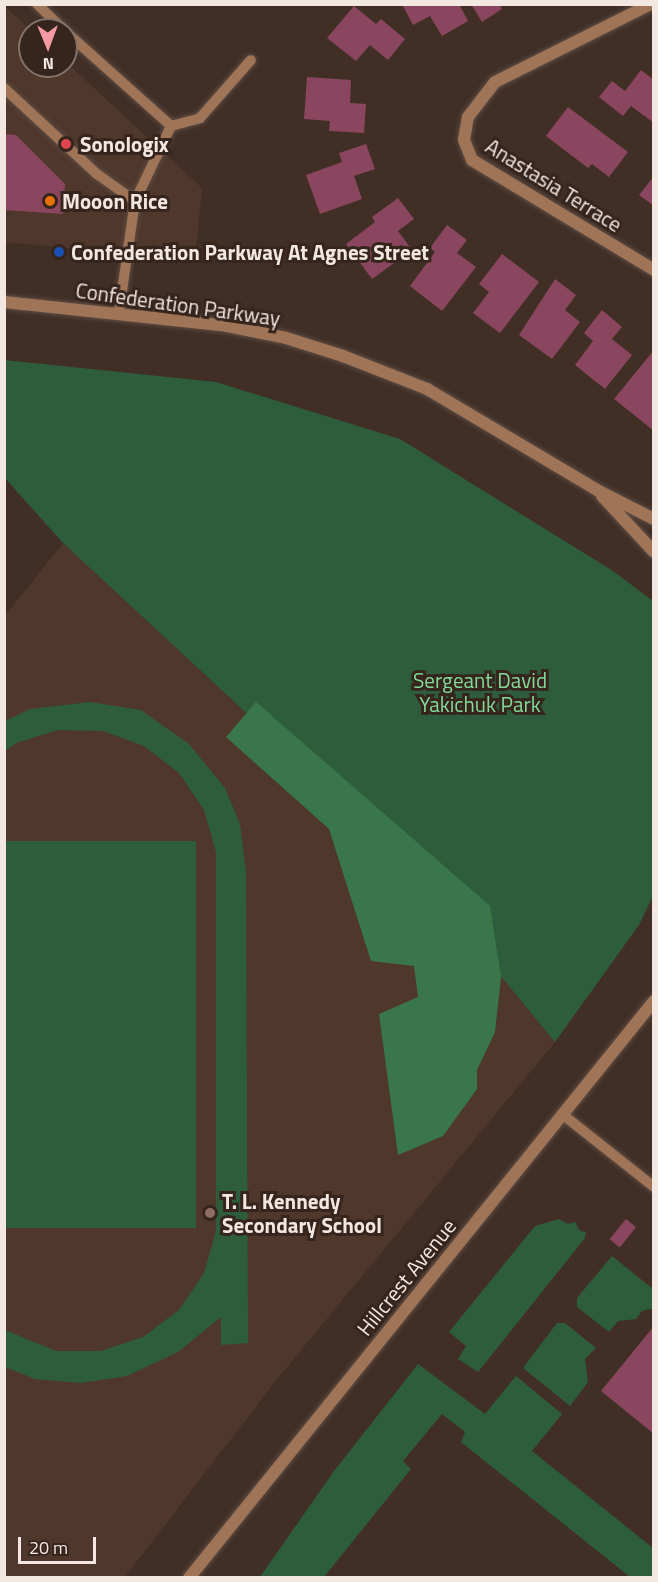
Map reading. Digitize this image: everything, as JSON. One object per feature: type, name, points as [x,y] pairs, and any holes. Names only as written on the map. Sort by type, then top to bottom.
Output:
[{"type":"street","name":"Anastasia Terrace","points":[[651,4],[495,82],[468,117],[464,140],[472,160],[654,270]]},
{"type":"street","name":"Confederation Parkway","points":[[4,302],[119,312],[227,326],[286,338],[343,356],[427,389],[597,490],[654,519]]},
{"type":"street","name":"Confederation Parkway","points":[[597,490],[654,552]]},
{"type":"street","name":"Hillcrest Avenue","points":[[189,1578],[654,1001]]},
{"type":"lane","points":[[37,4],[52,18]]},
{"type":"lane","points":[[78,43],[171,126]]},
{"type":"lane","points":[[119,312],[135,201],[171,126],[200,118],[251,60]]},
{"type":"lane","points":[[4,88],[97,174],[135,201]]},
{"type":"lane","points":[[562,1114],[654,1188]]},
{"type":"shaded area","points":[[4,6],[18,18],[18,78],[78,78],[78,73],[202,188],[195,260],[5,242]]},
{"type":"shaded area","name":"T. L. Kennedy Secondary School","points":[[63,543],[406,861],[555,1042],[274,1383],[125,1577],[5,1577],[4,617]]},
{"type":"green space","name":"Sergeant David Yakichuk Park","points":[[4,360],[216,382],[400,439],[613,571],[653,601],[653,896],[639,925],[555,1042],[406,861],[63,543],[5,478]]},
{"type":"green space","points":[[90,702],[141,710],[189,744],[225,788],[240,824],[246,872],[248,1343],[221,1345],[221,1317],[178,1352],[127,1376],[81,1383],[35,1379],[5,1367],[5,1330],[56,1351],[101,1351],[143,1337],[179,1310],[204,1273],[216,1231],[216,852],[204,810],[179,773],[144,746],[103,731],[58,730],[16,743],[5,751],[5,721],[30,709]]},
{"type":"green space","points":[[256,702],[490,906],[501,977],[495,1032],[477,1070],[477,1089],[443,1136],[398,1155],[379,1014],[418,997],[414,966],[371,961],[329,829],[226,737]]},
{"type":"green space","points":[[5,841],[196,841],[196,1228],[5,1228]]},
{"type":"green space","points":[[559,1219],[568,1224],[575,1222],[580,1231],[586,1232],[585,1238],[478,1372],[458,1359],[466,1346],[449,1332],[535,1226]]},
{"type":"green space","points":[[612,1256],[653,1289],[654,1308],[642,1311],[636,1319],[618,1321],[609,1332],[577,1307],[577,1298]]},
{"type":"green space","points":[[557,1323],[565,1323],[596,1348],[585,1359],[588,1382],[570,1406],[523,1368]]},
{"type":"green space","points":[[418,1364],[485,1414],[516,1376],[562,1414],[532,1451],[653,1548],[653,1577],[630,1577],[461,1442],[465,1432],[442,1414],[403,1461],[411,1469],[324,1577],[260,1577],[334,1471]]},
{"type":"building","points":[[402,4],[459,4],[468,21],[442,36],[430,16],[413,25]]},
{"type":"building","points":[[471,4],[499,4],[502,9],[482,22]]},
{"type":"building","points":[[354,6],[376,24],[381,19],[405,39],[388,60],[370,45],[356,61],[327,38]]},
{"type":"building","points":[[641,70],[654,80],[654,123],[631,106],[623,116],[599,97],[612,81],[625,91]]},
{"type":"building","points":[[307,77],[351,80],[350,103],[366,104],[364,133],[329,131],[330,121],[304,119]]},
{"type":"building","points":[[568,107],[628,152],[609,177],[592,164],[588,168],[546,136]]},
{"type":"building","points":[[4,134],[16,135],[65,184],[63,214],[4,210]]},
{"type":"building","points":[[366,144],[375,169],[354,176],[362,199],[320,214],[306,175],[342,162],[339,153]]},
{"type":"building","points":[[654,176],[654,206],[639,195]]},
{"type":"building","points":[[398,198],[414,219],[398,231],[412,250],[372,279],[346,244],[375,222],[372,217]]},
{"type":"building","points":[[447,225],[467,240],[457,253],[476,267],[442,311],[410,286],[435,252],[430,248]]},
{"type":"building","points":[[502,254],[539,282],[500,333],[473,313],[489,292],[479,284]]},
{"type":"building","points":[[555,279],[576,295],[565,310],[580,322],[552,359],[519,335]]},
{"type":"building","points":[[602,310],[622,327],[612,339],[632,355],[605,389],[575,365],[593,341],[584,333]]},
{"type":"building","points":[[654,350],[654,431],[614,399]]},
{"type":"building","points":[[626,1219],[636,1227],[620,1247],[610,1239]]},
{"type":"building","points":[[654,1326],[654,1434],[601,1391]]},
{"type":"place","name":"Sonologix","points":[[66,144]]},
{"type":"place","name":"Mooon Rice","points":[[50,201]]},
{"type":"place","name":"Confederation Parkway At Agnes Street","points":[[59,252]]},
{"type":"place","name":"T. L. Kennedy Secondary School","points":[[210,1213]]}]
